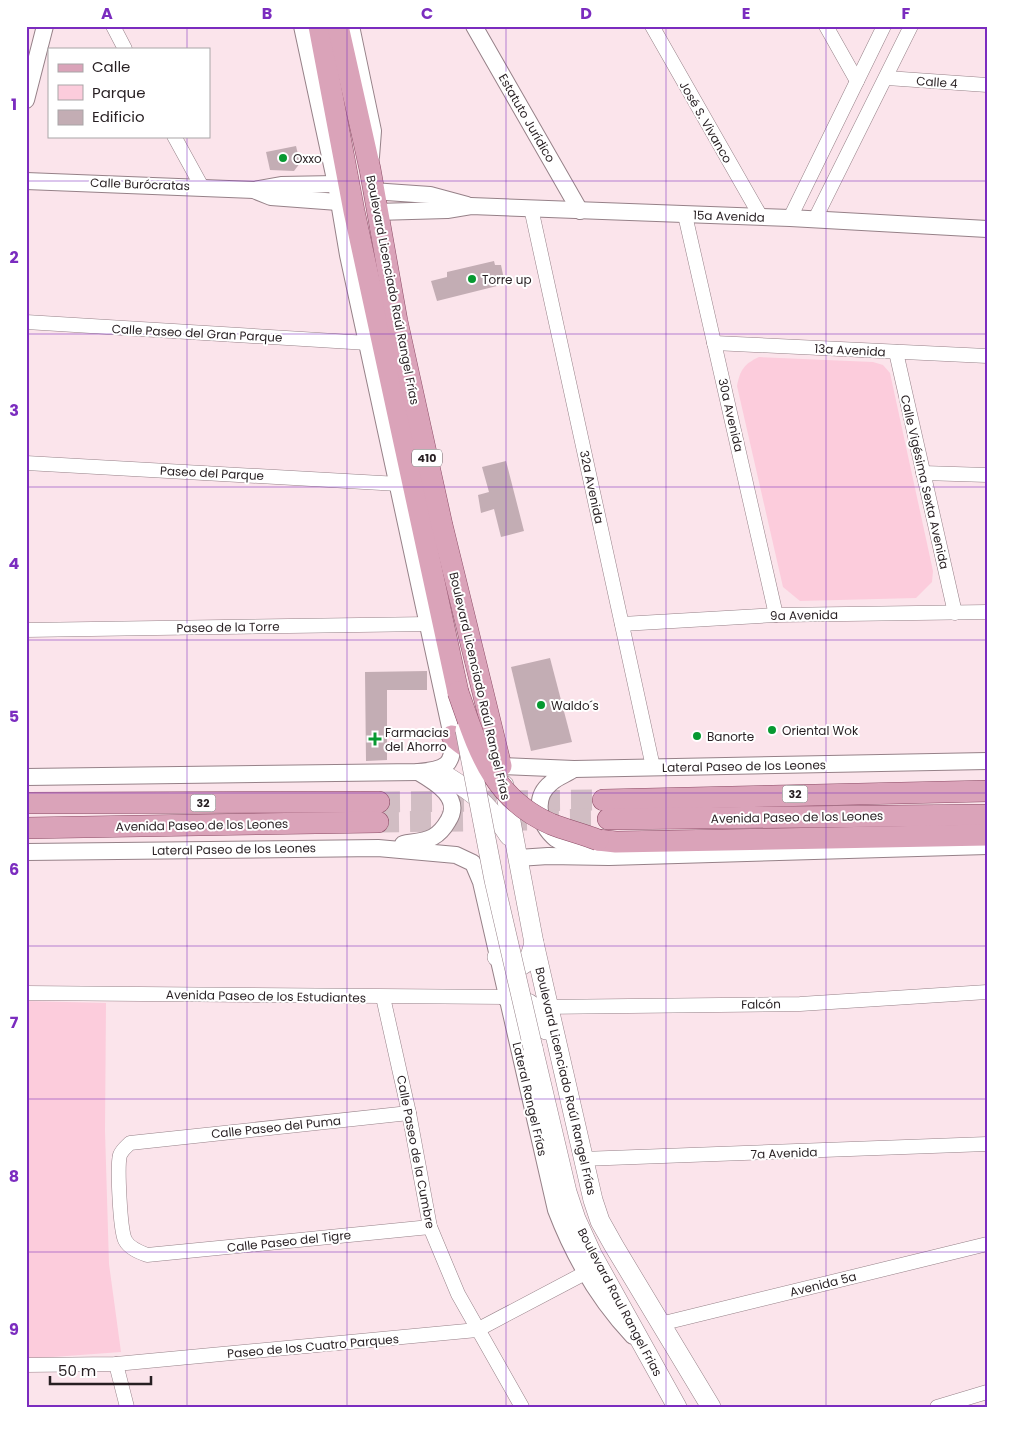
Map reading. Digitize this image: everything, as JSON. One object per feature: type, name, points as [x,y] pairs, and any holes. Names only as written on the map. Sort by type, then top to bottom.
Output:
[{"type":"main road","name":"Boulevard Licenciado Raúl Rangel Frías","points":[[319,26],[346,206],[367,270],[458,692],[494,880],[533,1048]]},
{"type":"main road","name":"Boulevard Licenciado Raúl Rangel Frías","points":[[338,26],[370,169],[372,191],[397,320],[430,473],[501,766],[534,943],[542,1007],[540,1012],[564,1080],[582,1159],[600,1221],[711,1407]]},
{"type":"main road","points":[[327,143],[342,182]]},
{"type":"main road","points":[[346,206],[348,256]]},
{"type":"main road","points":[[458,692],[480,756],[505,792],[525,809],[550,824],[604,848],[616,842],[987,835]]},
{"type":"main road","points":[[452,736],[475,751],[483,748],[486,743],[491,724]]},
{"type":"main road","points":[[438,771],[471,790],[493,811],[516,851]]},
{"type":"main road","name":"Avenida Paseo de los Leones","points":[[987,791],[606,809],[987,815]]},
{"type":"main road","name":"Avenida Paseo de los Leones","points":[[26,803],[379,812],[26,828]]},
{"type":"main road","points":[[497,957],[518,967],[524,965],[529,959],[534,943]]},
{"type":"main road","points":[[506,997],[518,998],[542,1007]]},
{"type":"main road","name":"Boulevard Raul Rangel Frias","points":[[533,1048],[567,1192],[576,1219],[592,1254],[677,1407]]},
{"type":"street","points":[[26,100],[45,26]]},
{"type":"street","points":[[113,26],[125,48]]},
{"type":"street","points":[[302,26],[327,143]]},
{"type":"street","points":[[352,26],[373,130],[370,169]]},
{"type":"street","name":"Estatuto Jurídico","points":[[474,26],[580,211]]},
{"type":"street","name":"José S. Vivanco","points":[[652,26],[761,217]]},
{"type":"street","points":[[826,26],[857,81]]},
{"type":"street","points":[[790,218],[884,26]]},
{"type":"street","points":[[815,219],[887,78],[911,26]]},
{"type":"street","name":"Calle 4","points":[[887,78],[987,85]]},
{"type":"street","points":[[175,138],[202,187]]},
{"type":"street","name":"Calle Burócratas","points":[[26,181],[254,190],[281,185],[342,182]]},
{"type":"street","name":"Calle Burócratas","points":[[254,190],[271,197],[346,206]]},
{"type":"street","name":"15a Avenida","points":[[372,191],[442,197],[471,206]]},
{"type":"street","name":"15a Avenida","points":[[376,212],[447,210],[471,206],[815,219],[987,229]]},
{"type":"street","name":"32a Avenida","points":[[531,208],[653,767]]},
{"type":"street","name":"30a Avenida","points":[[685,215],[776,615]]},
{"type":"street","points":[[26,777],[418,772],[438,771],[452,758],[454,750],[452,736],[429,624],[348,256]]},
{"type":"street","name":"Calle Paseo del Gran Parque","points":[[26,322],[368,343]]},
{"type":"street","name":"13a Avenida","points":[[714,343],[987,356]]},
{"type":"street","name":"Calle Vigésima Sexta Avenida","points":[[896,352],[955,613]]},
{"type":"street","name":"Paseo del Parque","points":[[26,463],[399,484]]},
{"type":"street","points":[[923,473],[987,475]]},
{"type":"street","name":"9a Avenida","points":[[622,624],[776,615],[987,612]]},
{"type":"street","name":"Paseo de la Torre","points":[[26,630],[429,624]]},
{"type":"street","name":"Lateral Paseo de los Leones","points":[[501,766],[574,769],[987,761]]},
{"type":"street","points":[[574,769],[550,783],[542,794],[538,807],[545,827],[556,839],[570,846],[604,848],[987,846]]},
{"type":"street","points":[[378,848],[432,838],[442,831],[452,815],[452,802],[445,790],[418,772]]},
{"type":"street","name":"Lateral Paseo de los Leones","points":[[26,852],[378,848],[441,852]]},
{"type":"street","points":[[516,851],[548,856],[604,848]]},
{"type":"street","name":"Lateral Rangel Frías","points":[[441,852],[465,858],[479,872],[556,1210],[567,1239],[585,1273],[608,1307],[643,1347]]},
{"type":"street","name":"Falcón","points":[[542,1007],[800,1004],[987,992]]},
{"type":"street","name":"Avenida Paseo de los Estudiantes","points":[[26,993],[506,997]]},
{"type":"street","name":"Calle Paseo de la Cumbre","points":[[383,997],[409,1113],[430,1227],[444,1265],[477,1330],[522,1407]]},
{"type":"street","name":"Calle Paseo del Puma","points":[[147,1255],[135,1251],[126,1240],[118,1164],[121,1152],[130,1143],[409,1113]]},
{"type":"street","name":"7a Avenida","points":[[582,1159],[987,1144]]},
{"type":"street","name":"Calle Paseo del Tigre","points":[[147,1255],[430,1227]]},
{"type":"street","name":"Avenida 5a","points":[[660,1324],[987,1244]]},
{"type":"street","name":"Paseo de los Cuatro Parques","points":[[26,1365],[116,1364],[477,1330],[585,1273]]},
{"type":"street","points":[[116,1364],[127,1407]]},
{"type":"street","points":[[937,1407],[987,1392]]},
{"type":"green space","points":[[759,357],[873,362],[883,365],[890,373],[933,571],[932,582],[916,598],[800,601],[783,587],[737,386],[744,368]]},
{"type":"green space","points":[[26,1001],[106,1003],[105,1131],[109,1264],[121,1352],[26,1359]]},
{"type":"building","name":"Oxxo","points":[[296,146],[300,163],[294,171],[270,170],[266,152]]},
{"type":"building","name":"Torre up","points":[[494,261],[495,265],[501,265],[505,284],[437,301],[431,281],[447,277],[447,272]]},
{"type":"building","points":[[506,461],[524,531],[501,537],[494,509],[481,513],[478,495],[489,492],[482,467]]},
{"type":"building","name":"Waldo´s","points":[[550,658],[572,742],[531,751],[511,667]]},
{"type":"building","points":[[427,671],[427,690],[387,690],[387,760],[366,761],[365,672]]},
{"type":"tunnel","points":[[379,802],[603,800]]},
{"type":"tunnel","points":[[378,822],[608,819]]},
{"type":"place","name":"Oxxo","points":[[283,158]]},
{"type":"place","name":"Torre up","points":[[472,279]]},
{"type":"place","name":"Waldo´s","points":[[541,705]]},
{"type":"place","name":"Oriental Wok","points":[[772,730]]},
{"type":"place","name":"Banorte","points":[[697,736]]},
{"type":"place","name":"Farmacias del Ahorro","points":[[375,739]]}]
